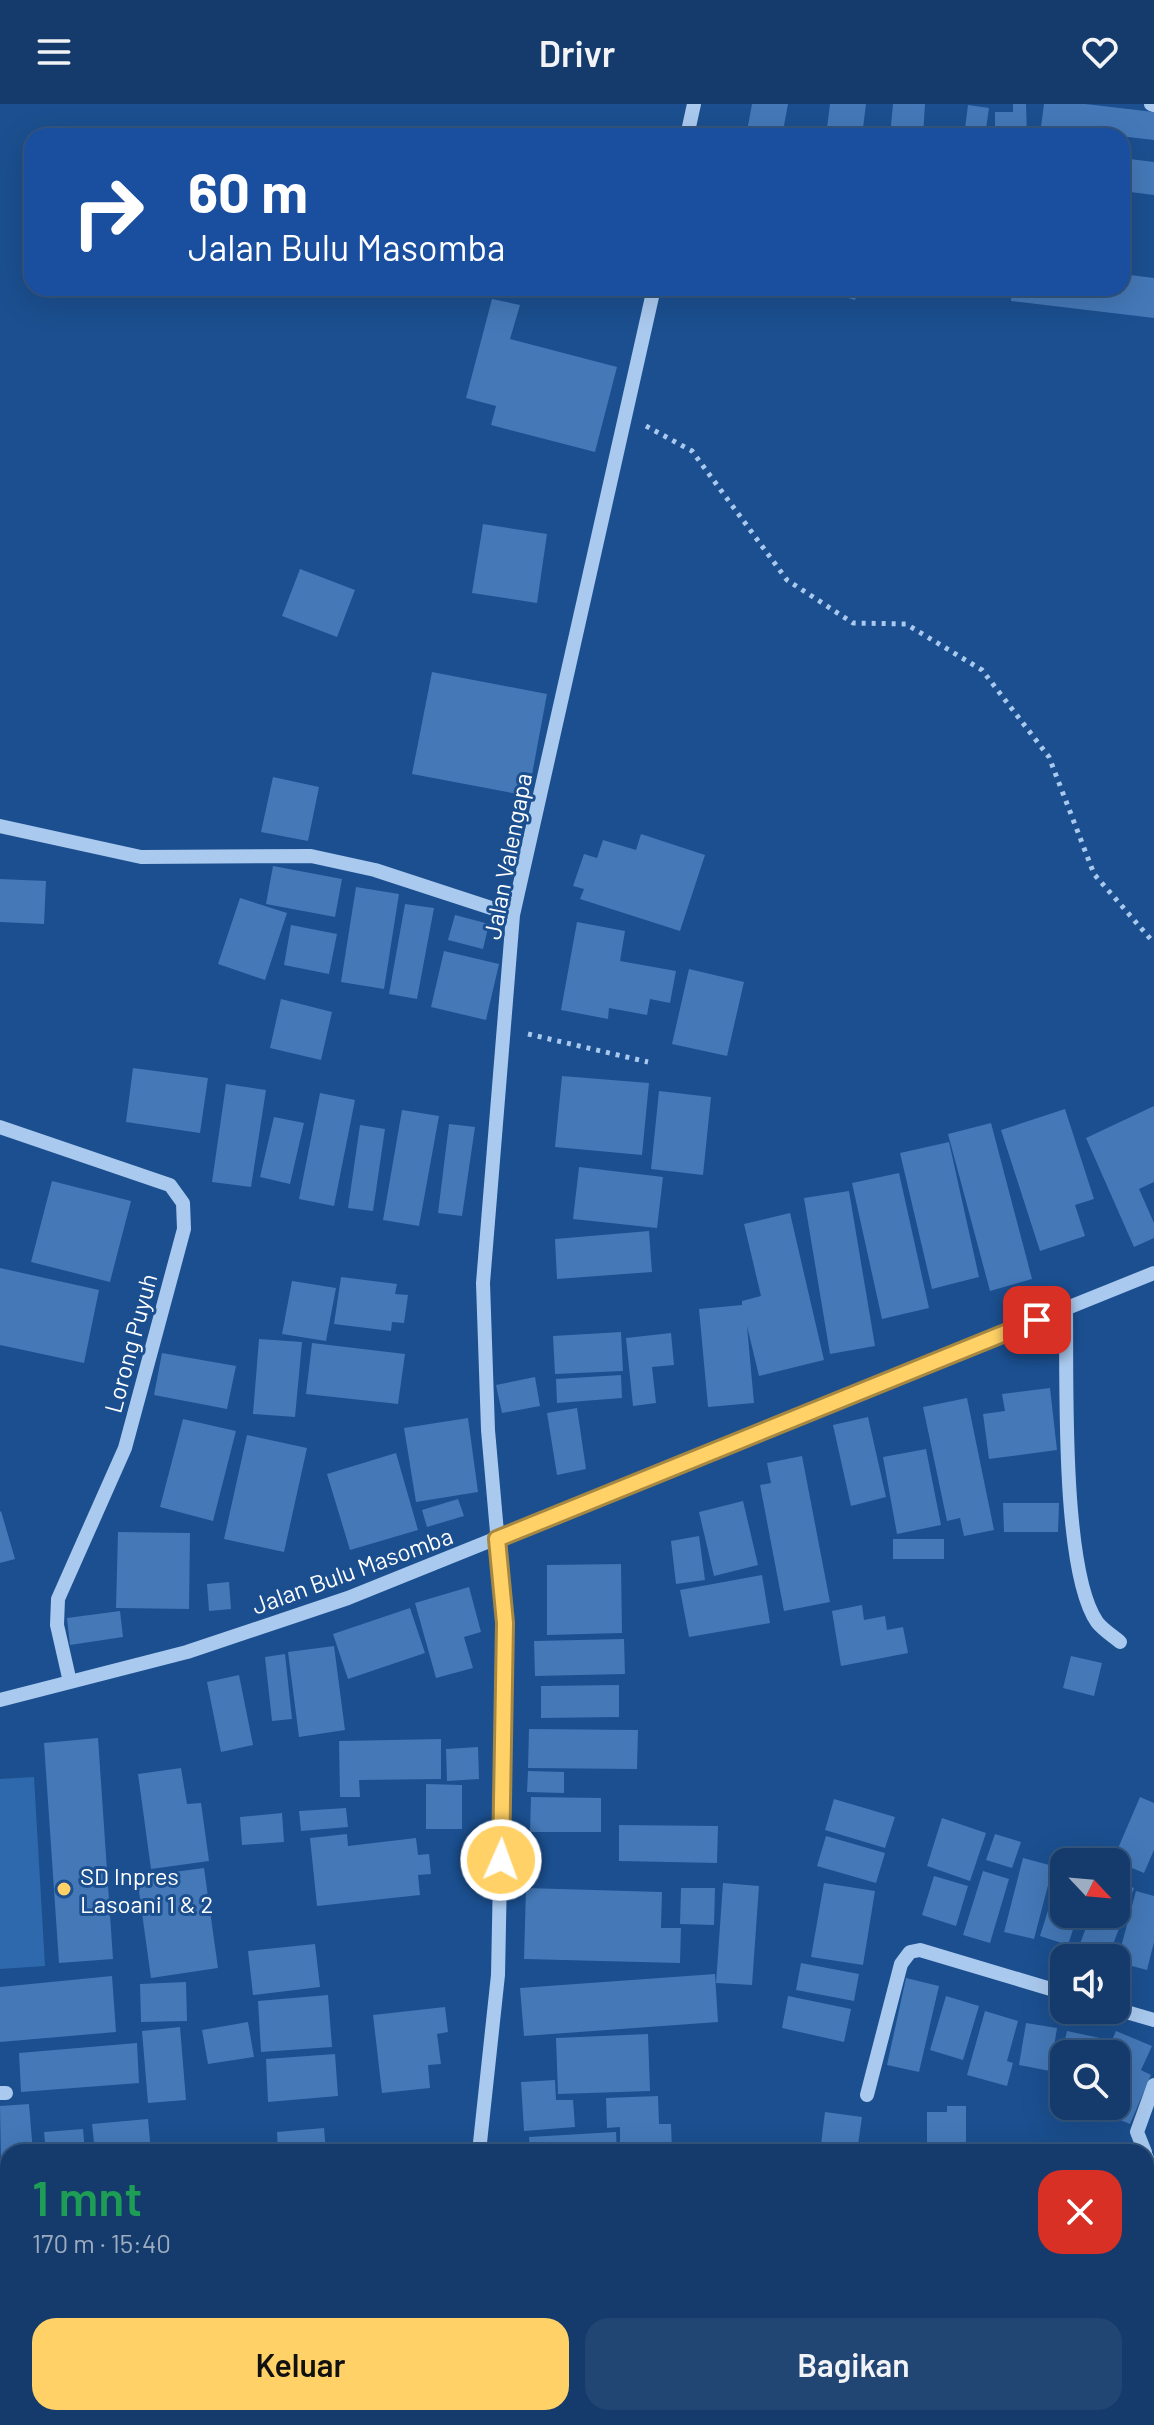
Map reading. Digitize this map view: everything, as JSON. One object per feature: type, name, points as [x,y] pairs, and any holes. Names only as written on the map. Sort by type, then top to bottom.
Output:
[{"type":"street","points":[[689,128],[694,104]]},
{"type":"street","name":"Jalan Valengapa","points":[[480,2144],[498,1975],[505,1623],[488,1430],[483,1283],[513,915],[652,296]]},
{"type":"street","points":[[0,826],[141,857],[311,856],[375,870],[513,915]]},
{"type":"street","name":"Lorong Puyuh","points":[[0,1127],[170,1185],[183,1203],[184,1229],[125,1448],[58,1599],[57,1625],[70,1682]]},
{"type":"street","name":"Jalan Bulu Masomba","points":[[0,1700],[187,1652],[348,1598],[1154,1273]]},
{"type":"street","points":[[1066,1309],[1070,1494],[1077,1555],[1097,1622],[1120,1642]]},
{"type":"street","points":[[867,2095],[901,1964],[910,1952],[920,1950],[1050,1989]]},
{"type":"street","points":[[1130,2013],[1154,2020]]},
{"type":"street","points":[[1141,2144],[1137,2132],[1154,2085]]},
{"type":"path","points":[[627,416],[692,451],[787,580],[853,623],[906,624],[982,670],[1049,757],[1094,874],[1154,943]]},
{"type":"path","points":[[504,1028],[648,1062]]},
{"type":"shaded area","points":[[34,1777],[45,1966],[0,1969],[0,1779]]},
{"type":"building","points":[[752,104],[788,104],[784,128],[748,128]]},
{"type":"building","points":[[830,104],[866,104],[863,128],[827,128]]},
{"type":"building","points":[[893,104],[925,104],[924,128],[891,128]]},
{"type":"building","points":[[1013,104],[1026,104],[1027,128],[995,128],[995,112],[1013,112]]},
{"type":"building","points":[[1044,104],[1085,104],[1154,112],[1154,140],[1130,137],[1130,128],[1041,127]]},
{"type":"building","points":[[968,105],[989,108],[986,128],[965,128]]},
{"type":"building","points":[[1130,159],[1154,162],[1154,195],[1130,192]]},
{"type":"building","points":[[1130,275],[1154,278],[1154,318],[1011,301],[1011,296],[1130,296]]},
{"type":"building","points":[[492,299],[520,305],[510,339],[617,367],[595,452],[491,425],[496,406],[466,398]]},
{"type":"building","points":[[483,524],[547,534],[537,603],[472,593]]},
{"type":"building","points":[[300,569],[355,590],[337,637],[282,616]]},
{"type":"building","points":[[432,672],[547,694],[528,796],[412,774]]},
{"type":"building","points":[[273,777],[319,787],[308,841],[261,832]]},
{"type":"building","points":[[641,834],[705,855],[680,931],[580,899],[584,889],[573,886],[584,854],[597,858],[603,840],[636,850]]},
{"type":"building","points":[[273,866],[342,879],[335,917],[266,904]]},
{"type":"building","points":[[0,879],[46,881],[44,924],[0,922]]},
{"type":"building","points":[[356,887],[399,894],[384,989],[341,982]]},
{"type":"building","points":[[240,898],[287,913],[265,980],[218,964]]},
{"type":"building","points":[[405,904],[434,908],[417,999],[389,994]]},
{"type":"building","points":[[455,915],[489,924],[483,949],[448,940]]},
{"type":"building","points":[[577,922],[625,931],[620,961],[676,971],[670,1003],[650,999],[647,1015],[609,1008],[608,1019],[561,1010]]},
{"type":"building","points":[[291,925],[337,934],[329,974],[284,965]]},
{"type":"building","points":[[444,951],[499,964],[486,1020],[431,1007]]},
{"type":"building","points":[[689,969],[744,982],[727,1056],[672,1044]]},
{"type":"building","points":[[281,999],[332,1012],[321,1060],[270,1048]]},
{"type":"building","points":[[133,1068],[208,1078],[200,1133],[126,1122]]},
{"type":"building","points":[[562,1076],[649,1083],[642,1155],[555,1147]]},
{"type":"building","points":[[226,1084],[266,1090],[251,1187],[212,1182]]},
{"type":"building","points":[[659,1091],[711,1097],[703,1175],[651,1169]]},
{"type":"building","points":[[320,1093],[355,1100],[334,1206],[299,1199]]},
{"type":"building","points":[[1154,1106],[1154,1182],[1139,1189],[1154,1223],[1154,1238],[1134,1247],[1086,1138]]},
{"type":"building","points":[[1065,1109],[1094,1199],[1075,1205],[1085,1236],[1040,1251],[1001,1130]]},
{"type":"building","points":[[402,1110],[439,1116],[419,1226],[383,1220]]},
{"type":"building","points":[[274,1117],[304,1123],[290,1184],[260,1177]]},
{"type":"building","points":[[991,1123],[1032,1279],[990,1291],[948,1134]]},
{"type":"building","points":[[449,1124],[475,1127],[462,1216],[438,1213]]},
{"type":"building","points":[[360,1125],[385,1129],[373,1211],[348,1208]]},
{"type":"building","points":[[949,1142],[979,1277],[932,1289],[900,1153]]},
{"type":"building","points":[[579,1167],[663,1177],[657,1228],[573,1219]]},
{"type":"building","points":[[899,1173],[929,1308],[882,1319],[852,1183]]},
{"type":"building","points":[[52,1181],[131,1201],[110,1282],[31,1262]]},
{"type":"building","points":[[849,1191],[875,1346],[830,1354],[804,1198]]},
{"type":"building","points":[[790,1213],[824,1360],[759,1376],[747,1326],[754,1403],[708,1407],[699,1309],[742,1305],[742,1301],[761,1296],[744,1224]]},
{"type":"building","points":[[649,1231],[652,1272],[557,1279],[555,1239]]},
{"type":"building","points":[[0,1268],[99,1290],[84,1363],[0,1345]]},
{"type":"building","points":[[341,1277],[397,1284],[395,1294],[408,1295],[404,1323],[392,1322],[391,1331],[334,1324]]},
{"type":"building","points":[[292,1281],[336,1288],[326,1341],[282,1334]]},
{"type":"building","points":[[621,1332],[623,1371],[555,1374],[553,1336]]},
{"type":"building","points":[[671,1333],[674,1365],[652,1367],[656,1403],[633,1406],[626,1338]]},
{"type":"building","points":[[259,1339],[302,1342],[295,1417],[253,1414]]},
{"type":"building","points":[[312,1343],[405,1354],[398,1404],[306,1394]]},
{"type":"building","points":[[162,1353],[236,1366],[227,1409],[154,1395]]},
{"type":"building","points":[[621,1375],[622,1398],[557,1403],[556,1379]]},
{"type":"building","points":[[535,1377],[540,1406],[502,1413],[496,1385]]},
{"type":"building","points":[[1050,1388],[1057,1450],[989,1459],[983,1414],[1005,1411],[1002,1394]]},
{"type":"building","points":[[967,1398],[994,1530],[964,1536],[960,1518],[947,1521],[923,1407]]},
{"type":"building","points":[[577,1408],[586,1469],[557,1475],[547,1413]]},
{"type":"building","points":[[868,1417],[886,1497],[851,1506],[833,1425]]},
{"type":"building","points":[[468,1418],[478,1492],[416,1502],[404,1428]]},
{"type":"building","points":[[183,1419],[236,1431],[213,1521],[160,1507]]},
{"type":"building","points":[[247,1435],[307,1448],[284,1552],[224,1539]]},
{"type":"building","points":[[926,1449],[941,1525],[897,1534],[883,1457]]},
{"type":"building","points":[[396,1453],[418,1530],[350,1550],[327,1474]]},
{"type":"building","points":[[802,1456],[830,1602],[784,1611],[760,1485],[771,1483],[767,1463]]},
{"type":"building","points":[[458,1499],[464,1516],[427,1527],[422,1510]]},
{"type":"building","points":[[743,1501],[758,1565],[714,1576],[699,1512]]},
{"type":"building","points":[[1003,1503],[1059,1503],[1058,1532],[1004,1532]]},
{"type":"building","points":[[0,1512],[15,1559],[0,1563]]},
{"type":"building","points":[[118,1532],[190,1533],[189,1609],[116,1608]]},
{"type":"building","points":[[699,1536],[705,1580],[676,1584],[671,1541]]},
{"type":"building","points":[[893,1539],[944,1539],[944,1559],[893,1559]]},
{"type":"building","points":[[621,1564],[622,1633],[547,1635],[547,1565]]},
{"type":"building","points":[[762,1575],[770,1623],[689,1637],[680,1590]]},
{"type":"building","points":[[229,1582],[231,1609],[209,1611],[207,1584]]},
{"type":"building","points":[[469,1587],[481,1632],[464,1637],[473,1668],[436,1678],[415,1603]]},
{"type":"building","points":[[862,1605],[864,1620],[885,1616],[887,1630],[903,1627],[908,1653],[841,1666],[832,1611]]},
{"type":"building","points":[[410,1608],[425,1653],[348,1679],[333,1634]]},
{"type":"building","points":[[120,1611],[123,1637],[70,1645],[67,1618]]},
{"type":"building","points":[[624,1639],[625,1674],[535,1676],[534,1641]]},
{"type":"building","points":[[334,1646],[345,1730],[299,1737],[288,1652]]},
{"type":"building","points":[[285,1654],[292,1719],[272,1721],[265,1657]]},
{"type":"building","points":[[1071,1656],[1102,1663],[1094,1696],[1063,1688]]},
{"type":"building","points":[[239,1675],[253,1745],[221,1752],[207,1682]]},
{"type":"building","points":[[619,1685],[619,1717],[541,1718],[541,1686]]},
{"type":"building","points":[[529,1729],[638,1730],[637,1769],[528,1768]]},
{"type":"building","points":[[98,1738],[113,1959],[59,1963],[44,1743]]},
{"type":"building","points":[[441,1739],[441,1779],[359,1780],[360,1797],[340,1797],[339,1741]]},
{"type":"building","points":[[478,1747],[479,1779],[447,1781],[446,1749]]},
{"type":"building","points":[[181,1768],[187,1804],[201,1803],[209,1861],[151,1869],[138,1774]]},
{"type":"building","points":[[528,1771],[564,1772],[564,1793],[527,1792]]},
{"type":"building","points":[[426,1784],[462,1785],[462,1829],[426,1829]]},
{"type":"building","points":[[531,1797],[601,1798],[601,1832],[530,1832]]},
{"type":"building","points":[[1140,1797],[1154,1803],[1154,1850],[1144,1873],[1130,1867],[1130,1848],[1118,1848]]},
{"type":"building","points":[[834,1799],[895,1817],[885,1848],[825,1830]]},
{"type":"building","points":[[346,1808],[348,1827],[301,1831],[299,1811]]},
{"type":"building","points":[[282,1813],[284,1842],[242,1845],[240,1817]]},
{"type":"building","points":[[942,1818],[986,1833],[970,1881],[927,1866]]},
{"type":"building","points":[[619,1825],[718,1826],[717,1863],[619,1861]]},
{"type":"building","points":[[347,1834],[348,1846],[416,1838],[418,1855],[429,1854],[431,1874],[418,1875],[420,1895],[317,1906],[310,1838]]},
{"type":"building","points":[[995,1834],[1021,1842],[1012,1868],[986,1860]]},
{"type":"building","points":[[826,1836],[885,1853],[876,1883],[817,1866]]},
{"type":"building","points":[[1023,1858],[1050,1865],[1050,1878],[1034,1939],[1004,1932]]},
{"type":"building","points":[[204,1868],[218,1968],[151,1978],[137,1877]]},
{"type":"building","points":[[983,1871],[1009,1879],[990,1943],[963,1935]]},
{"type":"building","points":[[934,1876],[968,1886],[956,1926],[922,1915]]},
{"type":"building","points":[[723,1883],[759,1886],[752,1985],[716,1983]]},
{"type":"building","points":[[824,1883],[875,1891],[863,1965],[811,1957]]},
{"type":"building","points":[[526,1888],[662,1892],[661,1928],[681,1928],[680,1963],[524,1959]]},
{"type":"building","points":[[681,1888],[715,1888],[714,1925],[680,1924]]},
{"type":"building","points":[[1136,1891],[1154,1896],[1154,1942],[1147,1970],[1130,1965],[1130,1944],[1122,1944],[1126,1928],[1130,1928]]},
{"type":"building","points":[[1050,1904],[1050,1928],[1073,1928],[1068,1944],[1040,1936]]},
{"type":"building","points":[[1086,1928],[1119,1928],[1113,1944],[1080,1944]]},
{"type":"building","points":[[315,1944],[320,1987],[253,1995],[248,1951]]},
{"type":"building","points":[[801,1963],[859,1974],[854,2001],[796,1990]]},
{"type":"building","points":[[715,1974],[718,2022],[524,2036],[520,1988]]},
{"type":"building","points":[[112,1976],[116,2032],[0,2042],[0,1987]]},
{"type":"building","points":[[906,1978],[939,1986],[919,2072],[887,2065]]},
{"type":"building","points":[[186,1982],[187,2021],[141,2022],[140,1984]]},
{"type":"building","points":[[328,1995],[332,2047],[261,2052],[258,2001]]},
{"type":"building","points":[[788,1996],[851,2009],[844,2042],[782,2028]]},
{"type":"building","points":[[946,1996],[979,2006],[963,2060],[930,2050]]},
{"type":"building","points":[[445,2007],[448,2032],[437,2034],[441,2064],[428,2065],[430,2088],[382,2093],[373,2015]]},
{"type":"building","points":[[985,2011],[1018,2021],[1007,2061],[1013,2063],[1007,2086],[967,2075]]},
{"type":"building","points":[[248,2022],[254,2057],[208,2064],[202,2030]]},
{"type":"building","points":[[1026,2023],[1057,2028],[1055,2040],[1050,2040],[1050,2071],[1019,2065]]},
{"type":"building","points":[[180,2027],[186,2100],[148,2103],[142,2031]]},
{"type":"building","points":[[1067,2031],[1100,2038],[1100,2040],[1065,2040]]},
{"type":"building","points":[[1116,2031],[1152,2046],[1141,2070],[1151,2075],[1130,2124],[1120,2120],[1130,2120],[1130,2040],[1112,2040]]},
{"type":"building","points":[[648,2034],[650,2091],[558,2094],[556,2038]]},
{"type":"building","points":[[137,2043],[139,2083],[21,2092],[19,2053]]},
{"type":"building","points":[[335,2054],[338,2096],[268,2102],[266,2059]]},
{"type":"building","points":[[555,2080],[556,2100],[573,2100],[575,2127],[524,2131],[521,2082]]},
{"type":"building","points":[[658,2096],[659,2124],[671,2124],[672,2144],[620,2144],[620,2127],[607,2128],[606,2098]]},
{"type":"building","points":[[29,2104],[32,2144],[1,2144],[0,2106]]},
{"type":"building","points":[[947,2106],[966,2106],[966,2144],[927,2144],[927,2112],[947,2112]]},
{"type":"building","points":[[825,2112],[862,2117],[858,2144],[821,2144]]},
{"type":"building","points":[[148,2119],[150,2144],[94,2144],[92,2124]]},
{"type":"building","points":[[324,2128],[325,2144],[278,2144],[277,2132]]},
{"type":"building","points":[[83,2129],[84,2144],[45,2144],[44,2132]]},
{"type":"building","points":[[616,2132],[617,2144],[529,2144],[529,2137]]},
{"type":"place","name":"SD Inpres Lasoani 1 & 2","points":[[64,1889]]},
{"type":"route","points":[[501,1860],[505,1623],[497,1539],[1037,1320]]}]
